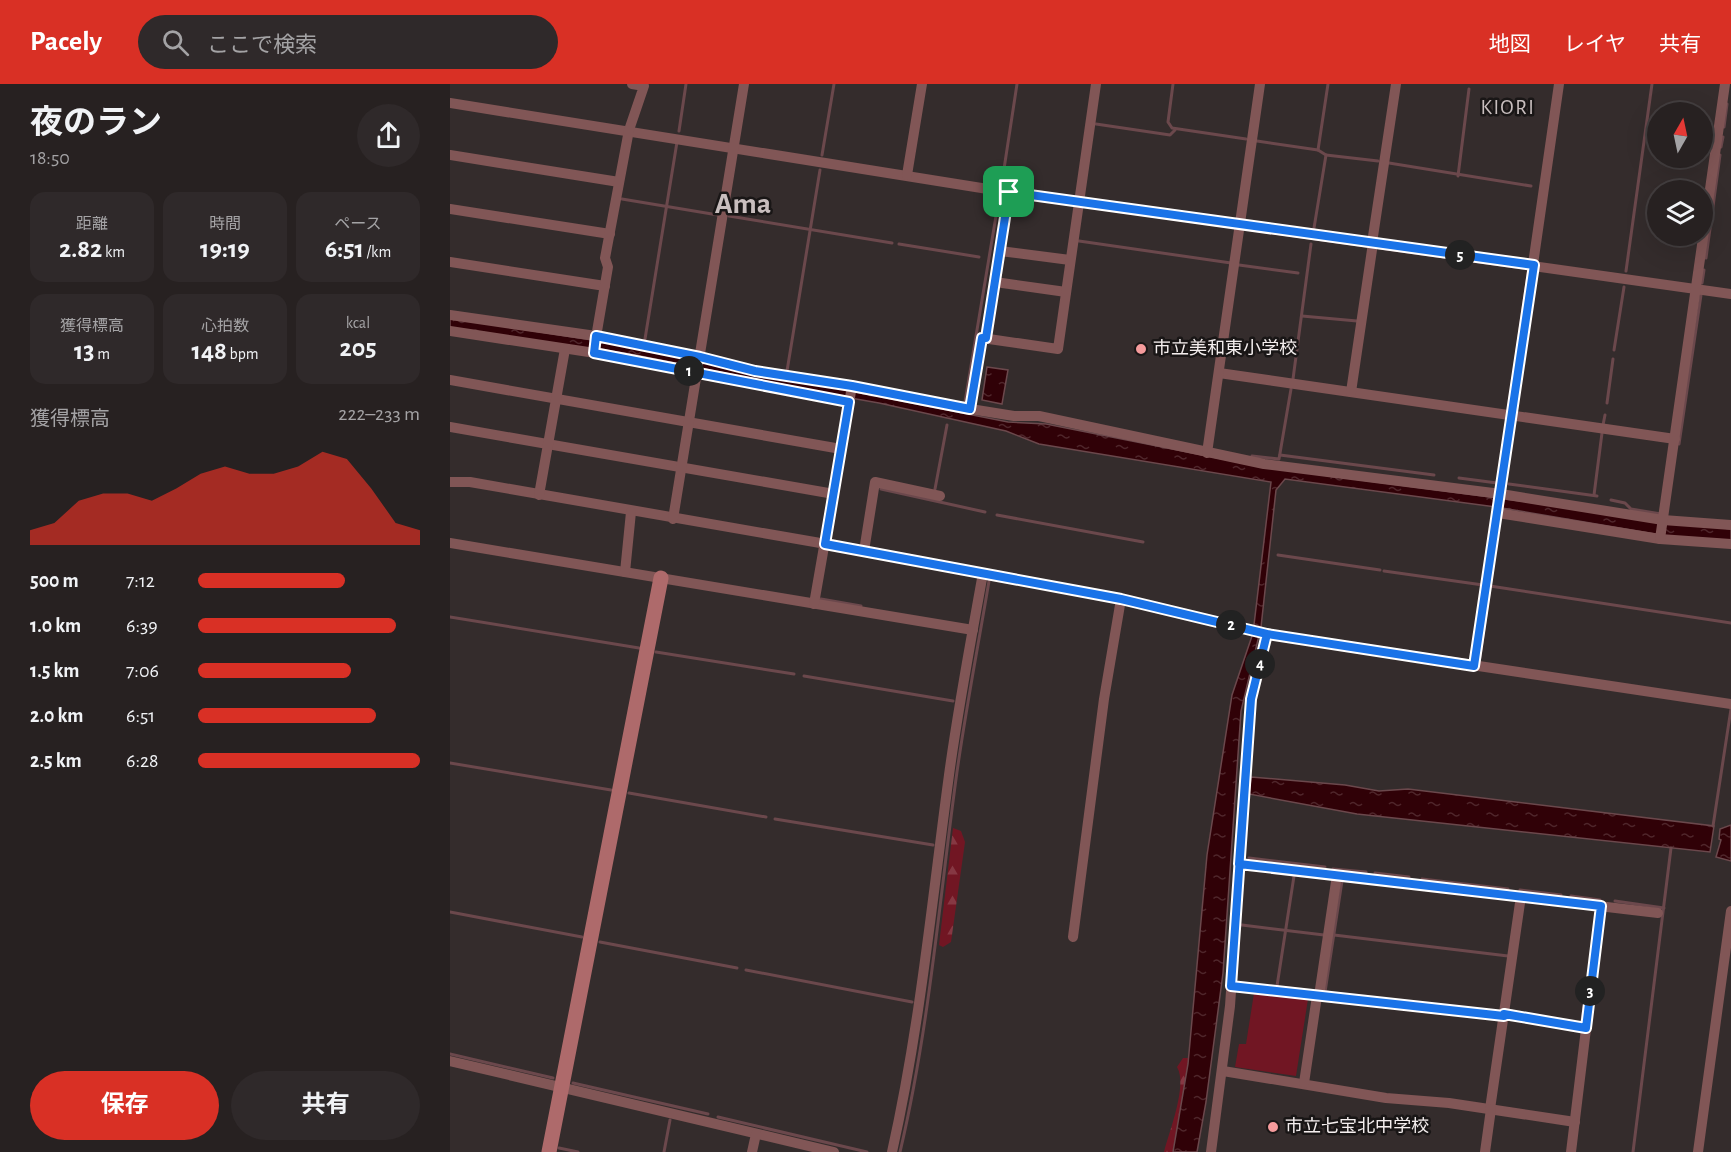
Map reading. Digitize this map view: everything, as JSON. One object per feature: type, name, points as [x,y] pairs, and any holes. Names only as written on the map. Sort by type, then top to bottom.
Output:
[{"type":"street","points":[[595,345],[606,286],[608,267],[605,258],[619,182],[629,130],[644,86],[632,84]]},
{"type":"street","points":[[673,519],[744,84]]},
{"type":"street","points":[[907,175],[922,84]]},
{"type":"street","points":[[970,409],[982,338],[1058,348],[1096,84]]},
{"type":"street","points":[[1207,453],[1260,84]]},
{"type":"street","points":[[1352,392],[1396,84]]},
{"type":"street","points":[[1474,666],[1513,415],[1559,84]]},
{"type":"street","points":[[1660,538],[1725,84]]},
{"type":"street","points":[[450,103],[1009,192],[1731,294]]},
{"type":"street","points":[[450,154],[619,182]]},
{"type":"street","points":[[986,338],[1009,192]]},
{"type":"street","points":[[450,209],[610,234]]},
{"type":"street","points":[[1000,251],[1070,261]]},
{"type":"street","points":[[450,262],[606,286]]},
{"type":"street","points":[[995,282],[1066,292]]},
{"type":"street","points":[[450,315],[699,365],[849,401]]},
{"type":"street","points":[[450,332],[565,349],[595,345],[699,365],[755,371],[970,409],[1014,416],[1039,416],[1264,464],[1501,495],[1663,521],[1731,525]]},
{"type":"street","points":[[539,495],[565,349]]},
{"type":"street","points":[[1219,373],[1674,439]]},
{"type":"street","points":[[450,380],[842,449]]},
{"type":"street","points":[[813,603],[852,387]]},
{"type":"street","points":[[450,427],[834,494]]},
{"type":"street","points":[[450,482],[470,482],[983,573],[1121,599],[1260,633],[1731,704]]},
{"type":"street","points":[[864,551],[875,482],[940,496]]},
{"type":"street","points":[[1498,511],[1660,538],[1731,544]]},
{"type":"street","points":[[625,572],[631,512]]},
{"type":"street","points":[[451,546],[625,572],[973,630]]},
{"type":"street","points":[[892,1152],[908,1080],[931,924],[949,773],[983,573]]},
{"type":"street","points":[[549,1152],[661,578]]},
{"type":"street","points":[[1073,937],[1104,699],[1121,599]]},
{"type":"street","points":[[1211,1152],[1223,1071],[1251,699],[1260,633]]},
{"type":"street","points":[[1239,864],[1658,913]]},
{"type":"street","points":[[1304,1083],[1337,875]]},
{"type":"street","points":[[1485,1152],[1521,896]]},
{"type":"street","points":[[1571,1152],[1601,906]]},
{"type":"street","points":[[1698,1152],[1731,911]]},
{"type":"street","points":[[1231,986],[1504,1015],[1586,1028]]},
{"type":"street","points":[[450,1061],[834,1152]]},
{"type":"street","points":[[1223,1071],[1386,1098],[1491,1109],[1575,1122]]},
{"type":"street","points":[[752,1152],[756,1134]]},
{"type":"green space","points":[[953,828],[961,831],[965,842],[951,942],[943,947],[939,945]]},
{"type":"green space","points":[[1254,993],[1308,999],[1296,1076],[1235,1067],[1239,1044],[1246,1044]]},
{"type":"green space","points":[[1183,1058],[1189,1058],[1173,1152],[1164,1152],[1179,1097],[1180,1075],[1177,1067]]},
{"type":"water","points":[[450,318],[592,340],[1008,422],[1046,424],[1263,467],[1731,529],[1731,541],[1667,536],[1496,507],[1285,479],[1276,490],[1261,627],[1241,711],[1223,973],[1206,1102],[1197,1152],[1173,1152],[1188,1064],[1207,855],[1232,695],[1253,633],[1271,482],[1039,444],[1006,431],[879,403],[450,328]]},
{"type":"water","points":[[987,367],[1008,370],[1002,404],[982,400]]},
{"type":"water","points":[[1251,777],[1345,785],[1379,791],[1408,789],[1714,826],[1710,852],[1357,814],[1249,794]]},
{"type":"water","points":[[1731,825],[1731,861],[1716,857],[1721,840],[1719,839],[1720,829]]},
{"type":"waterway","points":[[679,131],[686,84]]},
{"type":"waterway","points":[[822,155],[834,84]]},
{"type":"waterway","points":[[1002,182],[1017,84]]},
{"type":"waterway","points":[[1173,84],[1168,122],[1172,128],[1246,139]]},
{"type":"waterway","points":[[1318,150],[1328,84]]},
{"type":"waterway","points":[[1626,271],[1652,84]]},
{"type":"waterway","points":[[1458,176],[1469,89]]},
{"type":"waterway","points":[[1724,127],[1727,104]]},
{"type":"waterway","points":[[1096,124],[1170,135],[1175,130]]},
{"type":"waterway","points":[[1721,147],[1723,137]]},
{"type":"waterway","points":[[1257,141],[1318,150],[1326,155],[1314,228]]},
{"type":"waterway","points":[[645,339],[677,142]]},
{"type":"waterway","points":[[1326,155],[1378,161]]},
{"type":"waterway","points":[[1706,258],[1720,155]]},
{"type":"waterway","points":[[1389,163],[1531,186]]},
{"type":"waterway","points":[[787,371],[820,170]]},
{"type":"waterway","points":[[965,402],[999,198]]},
{"type":"waterway","points":[[622,199],[718,215]]},
{"type":"waterway","points":[[729,216],[892,243]]},
{"type":"waterway","points":[[1079,241],[1231,263]]},
{"type":"waterway","points":[[899,244],[979,257]]},
{"type":"waterway","points":[[1293,379],[1311,244]]},
{"type":"waterway","points":[[1239,265],[1298,273]]},
{"type":"waterway","points":[[1702,283],[1704,270]]},
{"type":"waterway","points":[[1614,350],[1624,287]]},
{"type":"waterway","points":[[1679,444],[1701,295]]},
{"type":"waterway","points":[[1302,316],[1357,321]]},
{"type":"waterway","points":[[1607,403],[1613,359]]},
{"type":"waterway","points":[[1252,456],[1279,459],[1291,389]]},
{"type":"waterway","points":[[1603,425],[1605,415]]},
{"type":"waterway","points":[[935,489],[947,425]]},
{"type":"waterway","points":[[1594,495],[1602,433]]},
{"type":"waterway","points":[[1280,455],[1434,475]]},
{"type":"waterway","points":[[1459,478],[1497,483]]},
{"type":"waterway","points":[[1509,484],[1597,496]]},
{"type":"waterway","points":[[881,489],[985,512]]},
{"type":"waterway","points":[[1611,500],[1625,503],[1631,509],[1661,514]]},
{"type":"waterway","points":[[997,515],[1143,542]]},
{"type":"waterway","points":[[1278,555],[1380,570]]},
{"type":"waterway","points":[[1384,571],[1483,585]]},
{"type":"waterway","points":[[900,1152],[919,1059],[967,705],[989,581]]},
{"type":"waterway","points":[[1490,586],[1731,623]]},
{"type":"waterway","points":[[821,599],[861,606]]},
{"type":"waterway","points":[[450,617],[639,648]]},
{"type":"waterway","points":[[656,652],[794,674]]},
{"type":"waterway","points":[[804,676],[953,701]]},
{"type":"waterway","points":[[1713,826],[1731,709]]},
{"type":"waterway","points":[[450,763],[611,790]]},
{"type":"waterway","points":[[629,793],[766,817]]},
{"type":"waterway","points":[[775,819],[933,845]]},
{"type":"waterway","points":[[1633,1152],[1671,848]]},
{"type":"waterway","points":[[1249,858],[1325,867]]},
{"type":"waterway","points":[[1333,869],[1366,872]]},
{"type":"waterway","points":[[1375,873],[1409,877]]},
{"type":"waterway","points":[[1277,986],[1294,876]]},
{"type":"waterway","points":[[1422,879],[1508,889]]},
{"type":"waterway","points":[[1328,992],[1325,992],[1342,881]]},
{"type":"waterway","points":[[1520,890],[1561,895]]},
{"type":"waterway","points":[[1571,896],[1600,900]]},
{"type":"waterway","points":[[1615,901],[1664,908]]},
{"type":"waterway","points":[[450,912],[582,937]]},
{"type":"waterway","points":[[1242,925],[1324,935]]},
{"type":"waterway","points":[[1334,935],[1508,956]]},
{"type":"waterway","points":[[600,942],[737,968]]},
{"type":"waterway","points":[[746,970],[912,1002]]},
{"type":"waterway","points":[[1582,1021],[1584,1006]]},
{"type":"waterway","points":[[450,1054],[553,1078]]},
{"type":"waterway","points":[[573,1083],[708,1114]]},
{"type":"waterway","points":[[718,1117],[867,1152]]},
{"type":"waterway","points":[[664,1152],[670,1120]]},
{"type":"waterway","points":[[559,1148],[578,1152]]},
{"type":"place","name":"市立美和東小学校","points":[[1141,349]]},
{"type":"place","name":"市立七宝北中学校","points":[[1273,1127]]},
{"type":"district","name":"KIORI","points":[[1508,107]]},
{"type":"district","name":"Ama","points":[[743,204]]},
{"type":"route","points":[[1009,192],[986,338],[982,338],[970,409],[852,386],[755,371],[700,357],[596,336],[594,353],[849,402],[825,544],[1121,599],[1267,634],[1251,699],[1239,864],[1601,906],[1586,1028],[1504,1014],[1504,1016],[1231,986],[1239,864],[1245,782],[1251,699],[1267,634],[1474,666],[1534,265],[1009,192]]}]
